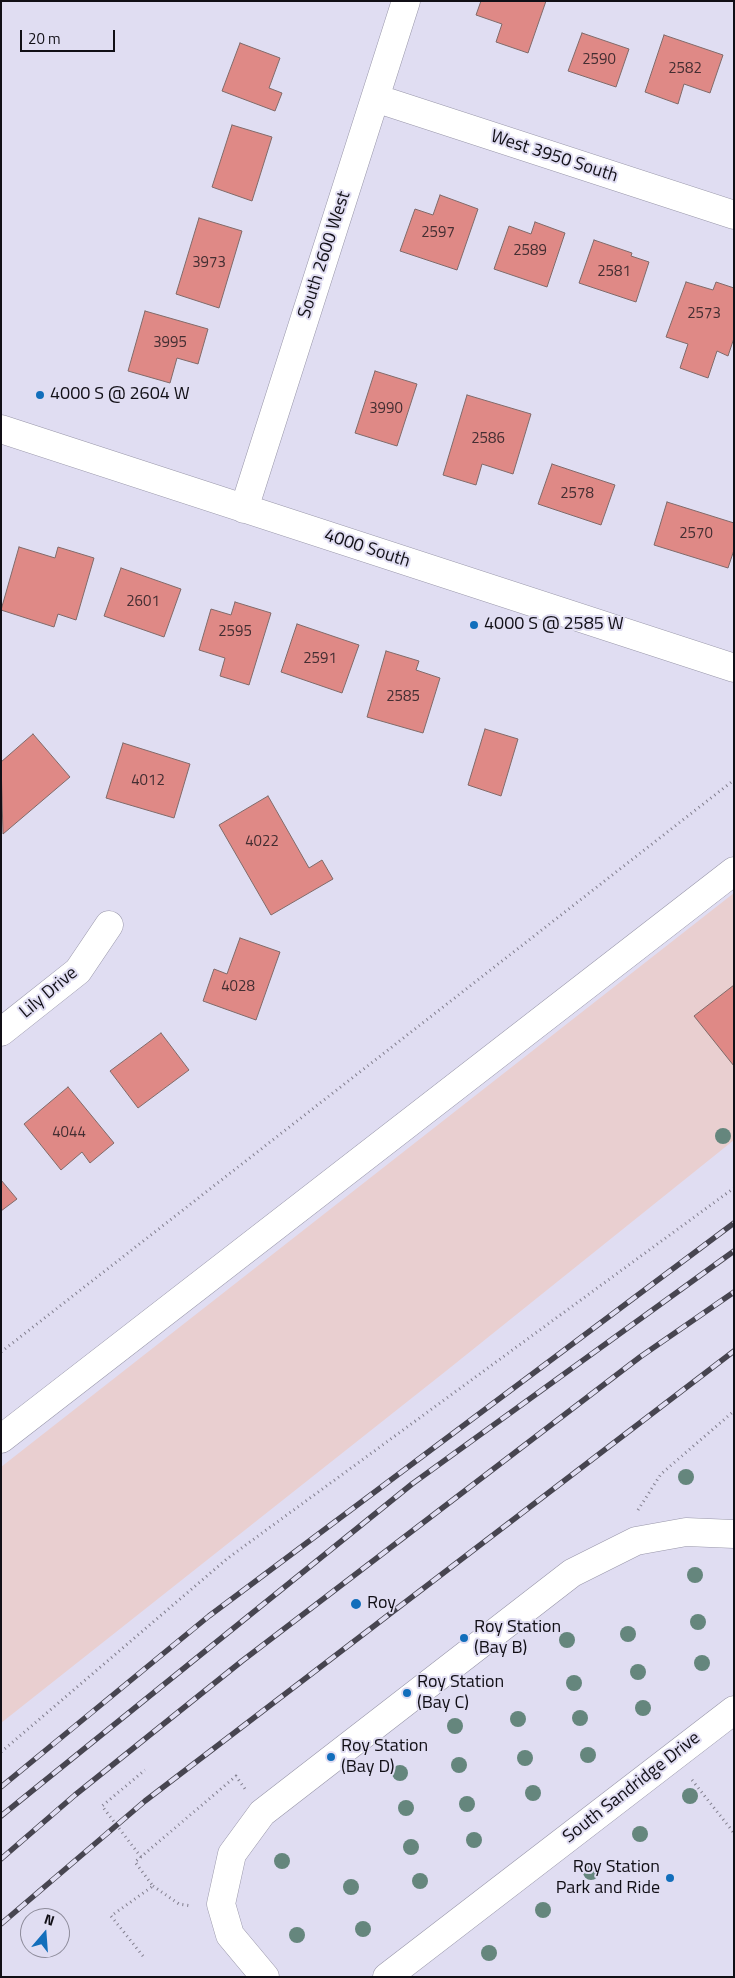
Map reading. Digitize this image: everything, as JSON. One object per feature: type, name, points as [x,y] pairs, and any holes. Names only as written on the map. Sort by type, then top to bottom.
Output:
[{"type":"street","name":"South 2600 West","points":[[244,509],[406,1]]},
{"type":"street","name":"West 3950 South","points":[[375,98],[734,215]]},
{"type":"street","name":"4000 South","points":[[1,430],[734,668]]},
{"type":"street","points":[[1,1439],[734,871]]},
{"type":"street","name":"Lily Drive","points":[[1,1032],[78,971],[110,925]]},
{"type":"street","points":[[265,1977],[230,1935],[221,1904],[232,1854],[262,1813],[572,1573],[636,1542],[686,1532],[734,1534]]},
{"type":"street","name":"South Sandridge Drive","points":[[387,1977],[734,1710]]},
{"type":"path","points":[[1,1352],[734,780]]},
{"type":"path","points":[[1,1752],[228,1558],[734,1188]]},
{"type":"path","points":[[634,1517],[661,1474],[734,1411]]},
{"type":"path","points":[[673,1756],[734,1833]]},
{"type":"path","points":[[141,1857],[102,1806],[145,1770]]},
{"type":"path","points":[[192,1906],[179,1904],[153,1886],[135,1862],[236,1776],[249,1795]]},
{"type":"path","points":[[143,1956],[111,1916],[153,1886]]},
{"type":"shaded area","points":[[734,893],[734,1140],[446,1371],[1,1723],[1,1467]]},
{"type":"building","points":[[481,1],[546,1],[528,53],[496,42],[502,24],[476,15]]},
{"type":"building","points":[[582,33],[629,49],[616,87],[568,71]]},
{"type":"building","points":[[664,35],[723,55],[710,93],[684,84],[678,104],[645,92]]},
{"type":"building","points":[[240,43],[280,58],[269,88],[282,93],[275,111],[222,91]]},
{"type":"building","points":[[232,125],[272,137],[252,201],[212,187]]},
{"type":"building","points":[[440,195],[478,209],[457,270],[400,251],[415,209],[433,215]]},
{"type":"building","points":[[199,218],[242,231],[219,308],[176,294]]},
{"type":"building","points":[[535,222],[565,233],[547,287],[494,269],[509,226],[531,234]]},
{"type":"building","points":[[594,240],[632,253],[631,256],[649,262],[636,302],[579,283]]},
{"type":"building","points":[[686,282],[713,290],[716,282],[734,288],[734,338],[728,356],[717,351],[708,378],[680,368],[688,344],[666,337]]},
{"type":"building","points":[[145,311],[208,329],[198,364],[177,358],[170,383],[128,371]]},
{"type":"building","points":[[375,371],[417,384],[397,446],[355,433]]},
{"type":"building","points":[[467,395],[531,414],[513,474],[482,464],[476,485],[443,475]]},
{"type":"building","points":[[552,464],[615,485],[601,525],[538,504]]},
{"type":"building","points":[[667,502],[734,523],[734,550],[728,568],[654,545]]},
{"type":"building","points":[[19,547],[55,558],[58,547],[94,558],[76,620],[58,614],[54,627],[1,610]]},
{"type":"building","points":[[121,568],[181,589],[164,637],[104,616]]},
{"type":"building","points":[[235,602],[271,613],[249,685],[220,676],[225,658],[199,650],[211,609],[231,615]]},
{"type":"building","points":[[297,624],[359,645],[342,693],[281,672]]},
{"type":"building","points":[[386,651],[419,661],[416,670],[440,678],[423,733],[367,717]]},
{"type":"building","points":[[485,729],[518,739],[501,796],[468,785]]},
{"type":"building","points":[[33,734],[70,777],[3,834],[1,762]]},
{"type":"building","points":[[123,743],[190,764],[174,818],[106,798]]},
{"type":"building","points":[[268,796],[309,868],[322,860],[333,879],[271,915],[219,825]]},
{"type":"building","points":[[240,938],[280,952],[256,1020],[203,1001],[214,969],[227,974]]},
{"type":"building","points":[[734,985],[734,1066],[694,1016]]},
{"type":"building","points":[[161,1033],[189,1070],[138,1108],[110,1071]]},
{"type":"building","points":[[68,1087],[114,1143],[90,1163],[82,1152],[61,1170],[24,1124]]},
{"type":"building","points":[[1,1180],[17,1199],[1,1211]]},
{"type":"railway","points":[[1,1787],[209,1616],[734,1223]]},
{"type":"railway","points":[[1,1816],[412,1484],[734,1251]]},
{"type":"railway","points":[[1,1859],[75,1795],[242,1661],[640,1357],[734,1292]]},
{"type":"railway","points":[[1,1924],[145,1801],[734,1351]]},
{"type":"place","name":"4000 S @ 2604 W","points":[[40,395]]},
{"type":"place","name":"4000 S @ 2585 W","points":[[474,625]]},
{"type":"place","name":"Roy","points":[[356,1604]]},
{"type":"place","name":"Roy Station (Bay B)","points":[[464,1638]]},
{"type":"place","name":"Roy Station (Bay C)","points":[[407,1693]]},
{"type":"place","name":"Roy Station (Bay D)","points":[[331,1757]]},
{"type":"place","name":"Roy Station Park and Ride","points":[[670,1878]]}]
